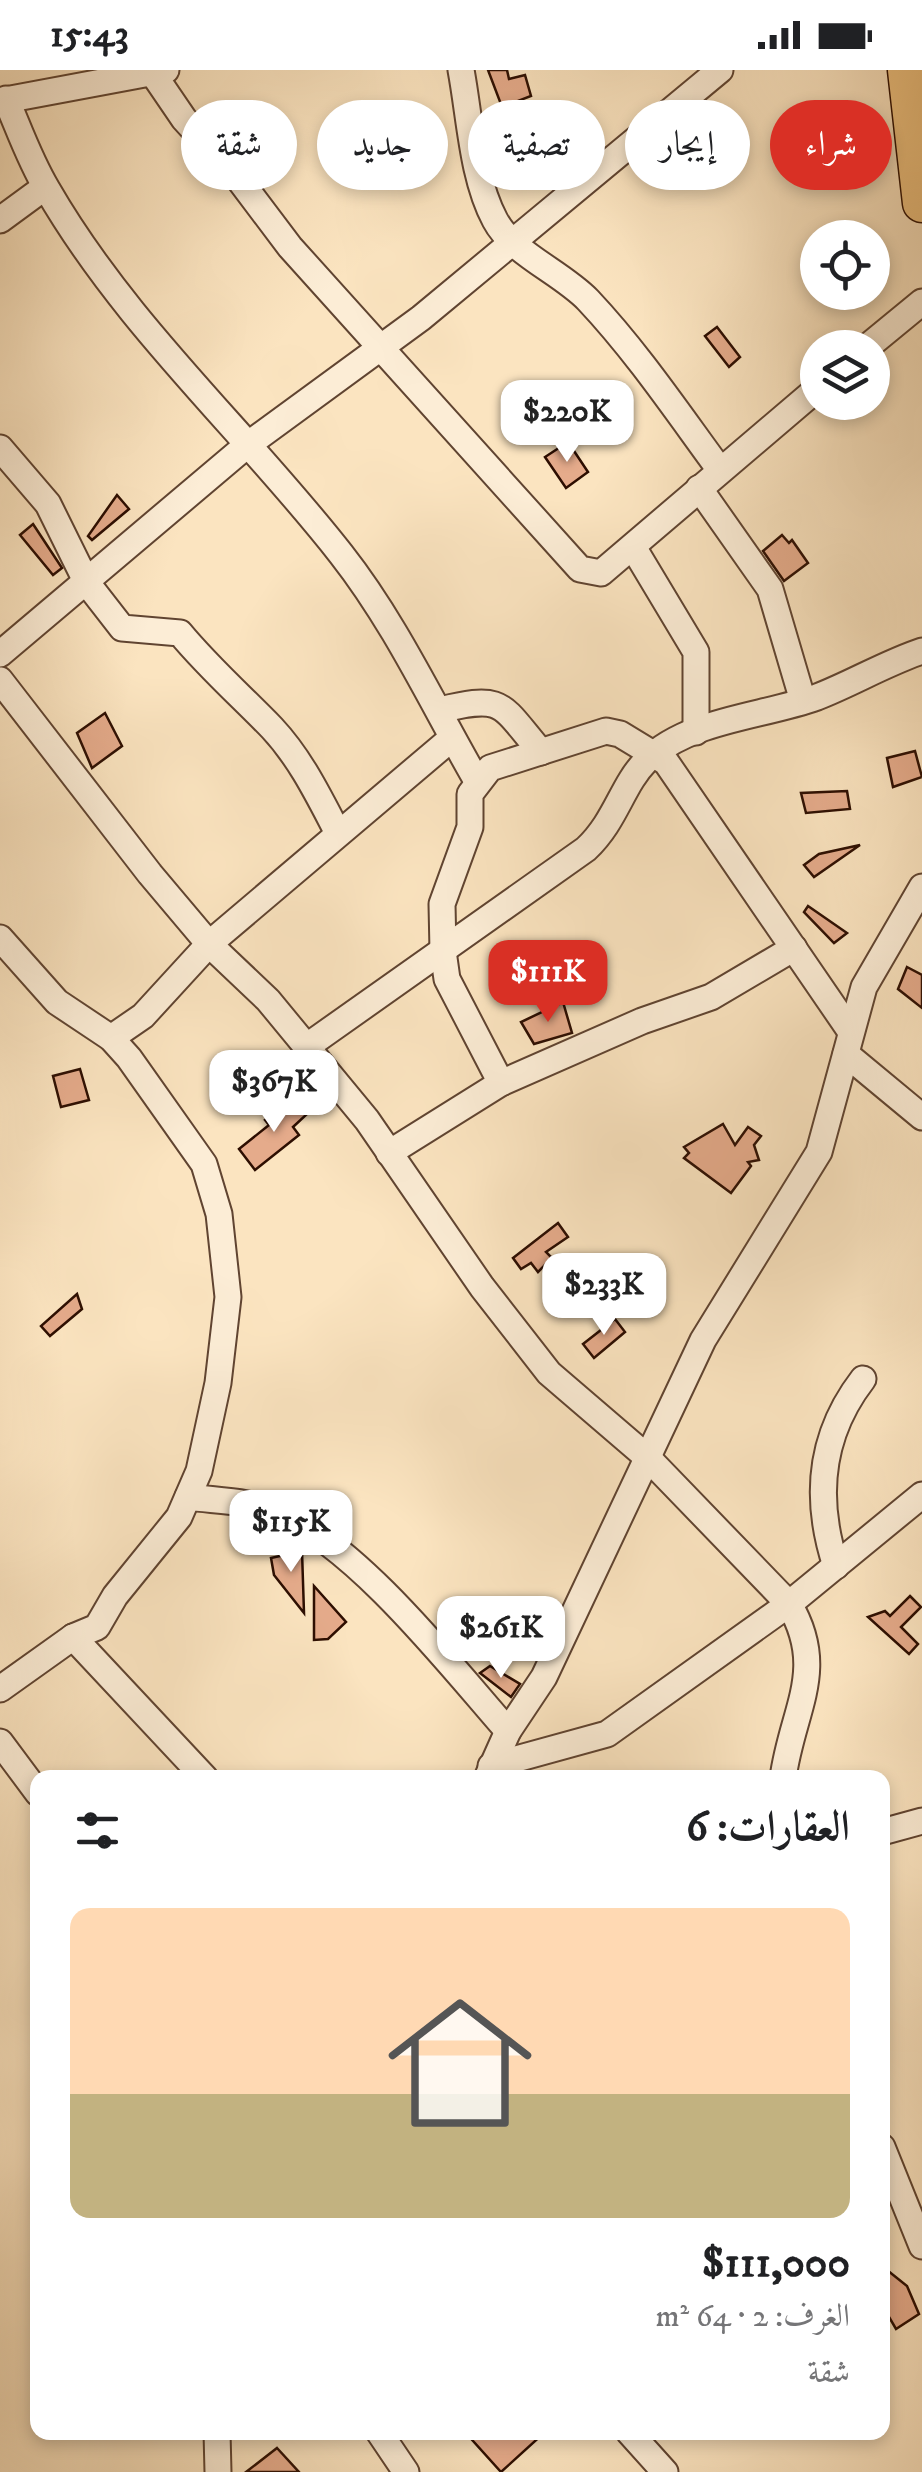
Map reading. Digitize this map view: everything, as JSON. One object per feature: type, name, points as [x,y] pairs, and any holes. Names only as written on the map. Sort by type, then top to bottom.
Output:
[{"type":"highway","points":[[907,70],[922,203]]},
{"type":"street","points":[[462,70],[484,189],[496,222],[511,240],[588,300],[720,470]]},
{"type":"street","points":[[0,654],[246,446],[381,349],[511,240],[643,138],[720,70]]},
{"type":"street","points":[[476,781],[440,710],[376,601],[340,552],[158,344],[45,187],[3,100],[116,73],[160,72],[184,120],[381,349],[580,569],[601,573],[800,403]]},
{"type":"street","points":[[0,220],[45,187]]},
{"type":"street","points":[[888,330],[922,302]]},
{"type":"street","points":[[0,448],[48,504],[87,584],[122,628],[180,633],[218,679],[273,730],[310,778],[338,833]]},
{"type":"street","points":[[699,488],[770,589],[803,701]]},
{"type":"street","points":[[634,547],[696,652],[696,732]]},
{"type":"street","points":[[306,1047],[597,840],[607,830],[644,763],[657,753],[696,732],[803,701],[922,651]]},
{"type":"street","points":[[0,680],[80,788],[209,944],[268,1000],[306,1047],[389,1153],[548,1374],[648,1458],[789,1604],[803,1628],[810,1672],[788,1743],[785,1770]]},
{"type":"street","points":[[440,710],[482,700],[495,702],[542,752]]},
{"type":"street","points":[[501,1084],[447,979],[443,952],[442,904],[470,827],[470,794],[476,781],[490,768],[606,731],[657,753],[794,948],[848,1043],[922,1117]]},
{"type":"street","points":[[111,1038],[143,1016],[209,944],[452,738]]},
{"type":"street","points":[[490,1770],[508,1731],[544,1677],[703,1340],[819,1152],[864,987],[922,887]]},
{"type":"street","points":[[0,938],[57,1002],[111,1038],[156,1092],[204,1164],[219,1214],[228,1297],[218,1383],[199,1471],[180,1518],[115,1596],[97,1627],[73,1637],[0,1689]]},
{"type":"street","points":[[389,1153],[501,1084],[642,1021],[711,997],[794,948]]},
{"type":"street","points":[[836,1566],[826,1533],[822,1461],[849,1397],[863,1379]]},
{"type":"street","points":[[495,1770],[607,1734],[789,1604],[922,1495]]},
{"type":"street","points":[[188,1497],[258,1506],[311,1532],[372,1582],[508,1731]]},
{"type":"street","points":[[73,1637],[198,1770]]},
{"type":"street","points":[[0,1742],[30,1783]]},
{"type":"street","points":[[890,1830],[922,1821]]},
{"type":"street","points":[[890,2166],[922,2246]]},
{"type":"street","points":[[217,2440],[218,2472]]},
{"type":"street","points":[[384,2440],[406,2472]]},
{"type":"street","points":[[636,2440],[664,2472]]},
{"type":"building","points":[[488,70],[507,70],[509,79],[525,75],[531,96],[499,100]]},
{"type":"building","points":[[717,327],[740,357],[729,367],[705,336]]},
{"type":"building","points":[[568,442],[588,472],[566,488],[545,457]]},
{"type":"building","points":[[117,495],[129,509],[92,540],[88,536]]},
{"type":"building","points":[[33,524],[62,568],[53,575],[20,535]]},
{"type":"building","points":[[782,535],[789,543],[792,540],[808,563],[784,581],[763,551]]},
{"type":"building","points":[[105,713],[122,746],[92,768],[77,733]]},
{"type":"building","points":[[915,751],[922,777],[893,787],[887,758]]},
{"type":"building","points":[[847,791],[850,809],[806,813],[801,793]]},
{"type":"building","points":[[860,845],[814,877],[804,865],[819,854]]},
{"type":"building","points":[[808,906],[847,933],[834,943],[804,912]]},
{"type":"building","points":[[907,967],[922,975],[922,1008],[898,989]]},
{"type":"building","points":[[563,1002],[572,1033],[534,1044],[521,1022]]},
{"type":"building","points":[[80,1069],[89,1100],[61,1107],[53,1076]]},
{"type":"building","points":[[292,1099],[306,1115],[293,1127],[299,1135],[255,1170],[239,1149],[269,1125],[265,1120]]},
{"type":"building","points":[[723,1124],[735,1145],[748,1127],[761,1136],[754,1145],[759,1160],[748,1162],[751,1166],[731,1193],[684,1158],[689,1153],[684,1147]]},
{"type":"building","points":[[558,1223],[568,1237],[546,1252],[552,1258],[538,1272],[531,1263],[521,1269],[513,1258]]},
{"type":"building","points":[[77,1294],[82,1309],[50,1336],[41,1326]]},
{"type":"building","points":[[615,1319],[625,1332],[594,1358],[583,1344]]},
{"type":"building","points":[[302,1551],[304,1613],[274,1575],[271,1558]]},
{"type":"building","points":[[314,1586],[346,1622],[328,1639],[314,1640]]},
{"type":"building","points":[[910,1596],[921,1607],[901,1627],[918,1644],[909,1654],[868,1617],[885,1611],[890,1616]]},
{"type":"building","points":[[490,1666],[520,1684],[511,1697],[480,1673]]},
{"type":"building","points":[[890,2272],[907,2286],[919,2314],[896,2329],[890,2319]]},
{"type":"building","points":[[472,2440],[536,2440],[501,2472]]},
{"type":"building","points":[[277,2448],[299,2472],[246,2472]]}]
